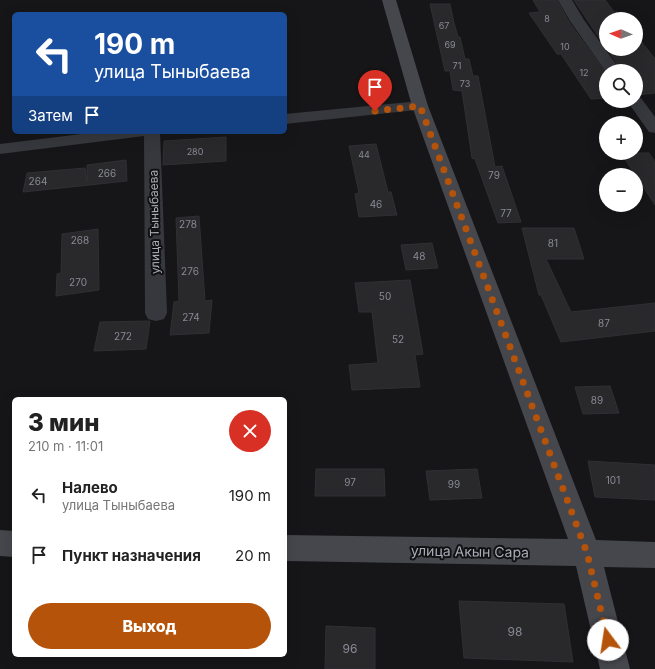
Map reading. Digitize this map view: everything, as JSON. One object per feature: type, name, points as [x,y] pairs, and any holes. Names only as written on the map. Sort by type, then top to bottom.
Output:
[{"type":"street","points":[[389,0],[420,106],[587,553],[615,669]]},
{"type":"street","points":[[566,0],[577,22],[608,64]]},
{"type":"street","points":[[287,119],[420,106]]},
{"type":"street","points":[[640,108],[655,128]]},
{"type":"street","points":[[0,149],[124,134]]},
{"type":"street","name":"улица Тыныбаева","points":[[152,134],[156,313]]},
{"type":"street","points":[[0,543],[12,544]]},
{"type":"street","name":"улица Акын Сара","points":[[287,548],[655,555]]},
{"type":"building","points":[[533,0],[557,0],[569,22],[599,64],[599,98],[591,99],[561,54],[557,54],[529,13],[540,12]]},
{"type":"building","points":[[574,0],[605,0],[614,12],[599,12],[599,38]]},
{"type":"building","points":[[430,4],[450,4],[465,59],[469,59],[473,76],[478,76],[495,167],[502,166],[521,222],[498,223],[475,159],[472,158],[462,91],[453,90],[450,71],[445,71]]},
{"type":"building","points":[[643,44],[655,59],[655,93],[643,94],[643,64],[617,64],[612,56],[643,56]]},
{"type":"building","points":[[226,137],[226,161],[163,165],[164,141]]},
{"type":"building","points":[[376,144],[388,192],[391,192],[397,215],[359,217],[355,194],[359,193],[349,146]]},
{"type":"building","points":[[643,153],[649,153],[655,162],[655,205],[643,187],[643,168],[631,168],[626,160],[643,160]]},
{"type":"building","points":[[126,160],[127,181],[23,192],[27,173],[85,168],[87,181],[87,165]]},
{"type":"building","points":[[199,216],[205,301],[212,300],[209,333],[170,335],[174,302],[179,301],[176,218]]},
{"type":"building","points":[[522,228],[574,228],[584,259],[546,259],[571,312],[655,303],[655,331],[561,342],[541,295],[539,295]]},
{"type":"building","points":[[98,229],[99,290],[56,296],[57,274],[61,273],[62,234]]},
{"type":"building","points":[[432,243],[438,268],[406,270],[401,245]]},
{"type":"building","points":[[410,280],[423,354],[415,355],[420,387],[352,390],[349,365],[378,363],[372,312],[359,312],[355,283]]},
{"type":"building","points":[[150,321],[146,349],[94,351],[100,322]]},
{"type":"building","points":[[610,386],[619,413],[583,414],[575,387]]},
{"type":"building","points":[[588,461],[655,465],[655,500],[595,497]]},
{"type":"building","points":[[316,469],[384,469],[385,496],[315,496]]},
{"type":"building","points":[[477,469],[482,498],[430,500],[426,471]]},
{"type":"building","points":[[459,601],[564,604],[573,662],[464,658]]},
{"type":"building","points":[[326,626],[375,628],[375,669],[325,669]]},
{"type":"route","points":[[375,111],[420,106],[587,553],[608,640]]}]
